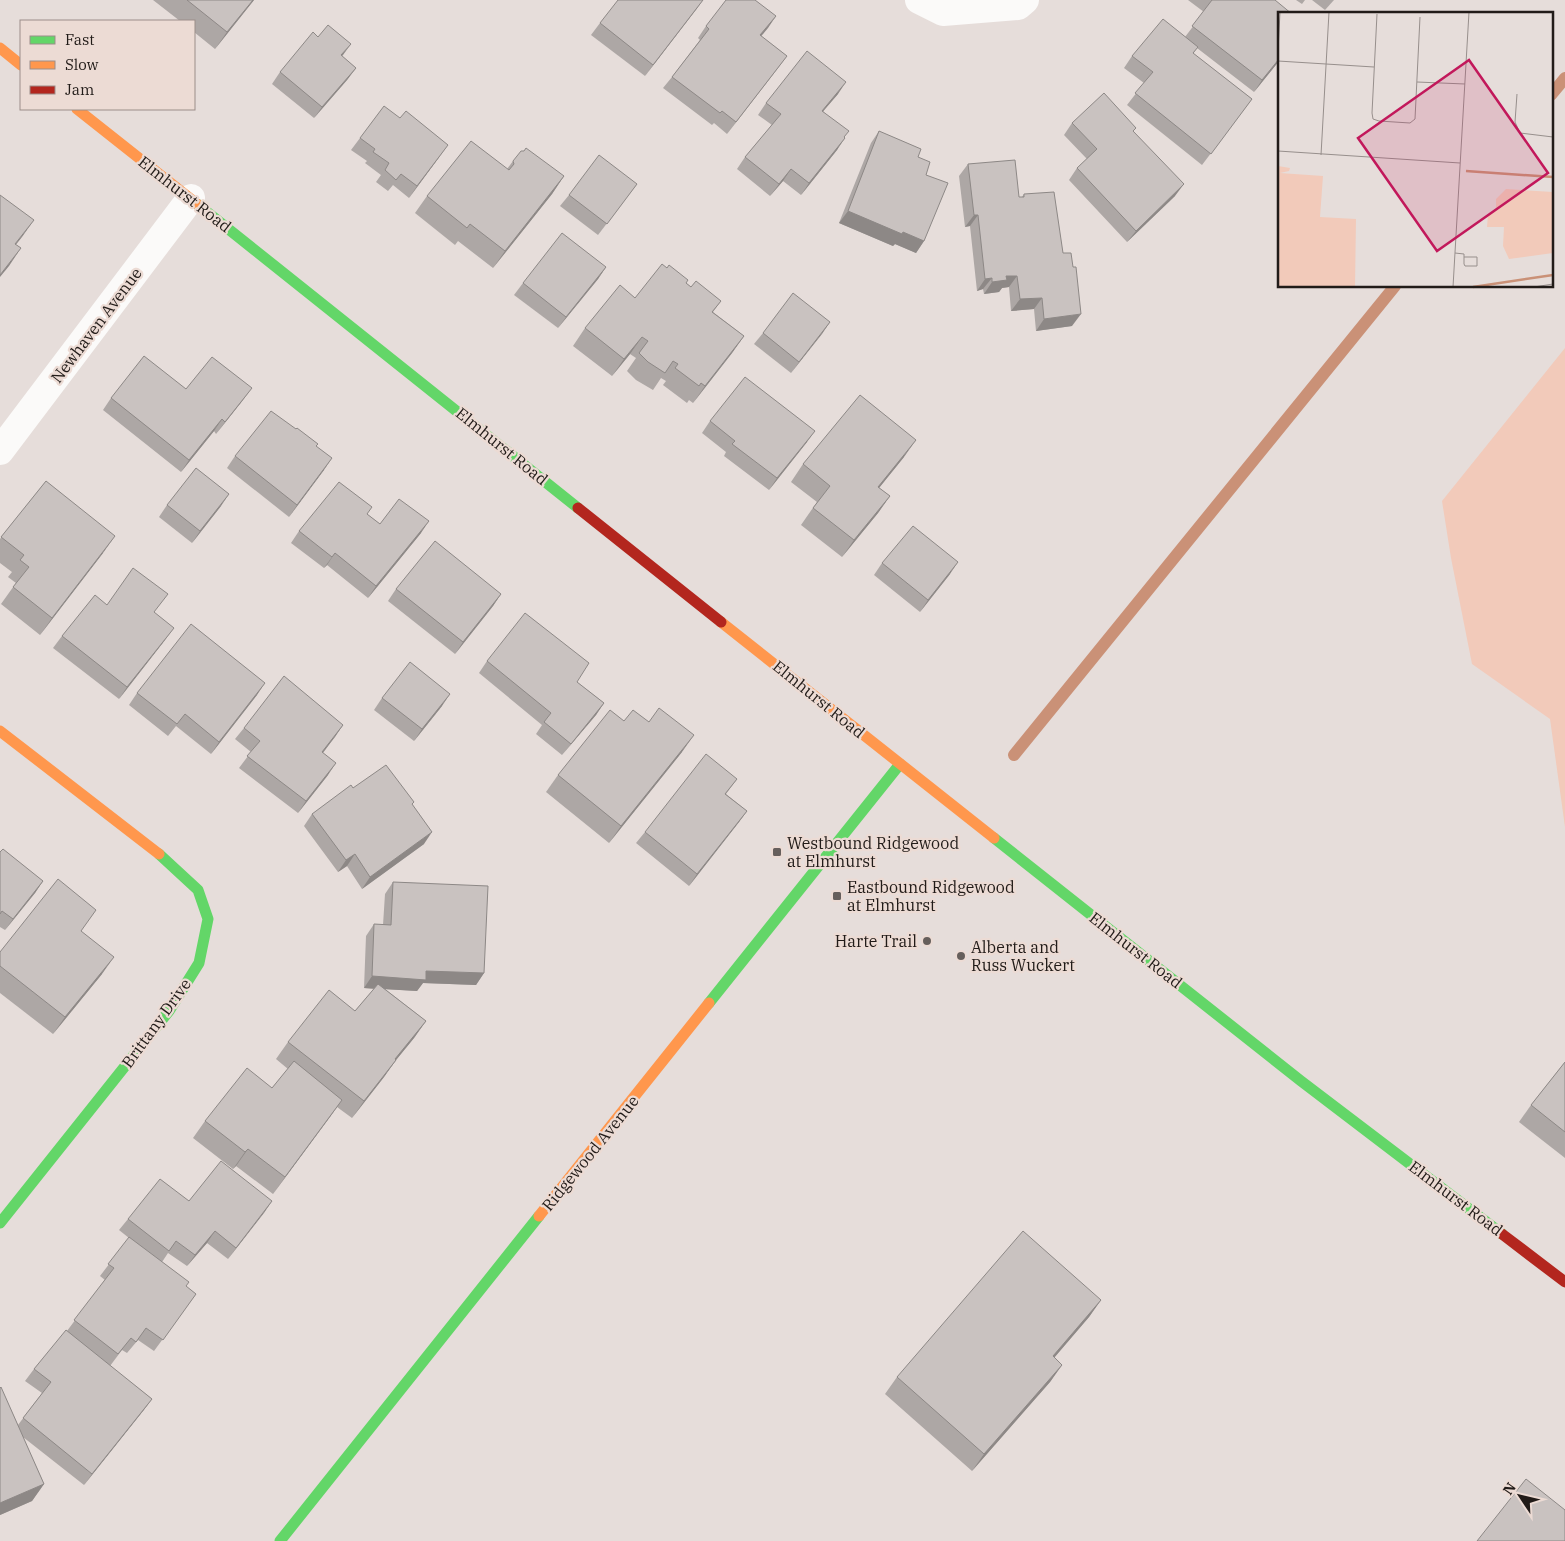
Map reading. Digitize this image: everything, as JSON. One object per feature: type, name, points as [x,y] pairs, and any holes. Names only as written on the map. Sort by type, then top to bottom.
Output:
[{"type":"street","points":[[919,0],[943,12],[1018,6],[1025,0]]},
{"type":"street","points":[[0,48],[20,64]]},
{"type":"street","name":"Elmhurst Road","points":[[78,110],[1301,1081],[1565,1282]]},
{"type":"street","name":"Newhaven Avenue","points":[[0,451],[191,198]]},
{"type":"street","name":"Brittany Drive","points":[[0,731],[163,857],[198,890],[208,920],[199,963],[169,1011],[0,1223]]},
{"type":"street","name":"Ridgewood Avenue","points":[[280,1541],[900,764]]},
{"type":"shaded area","points":[[1565,348],[1565,827],[1550,719],[1472,664],[1442,501]]},
{"type":"building","points":[[187,0],[253,0],[227,32]]},
{"type":"building","points":[[618,0],[703,0],[653,65],[600,23]]},
{"type":"building","points":[[726,0],[755,0],[776,16],[760,35],[787,56],[736,122],[722,111],[720,113],[672,77],[709,29],[706,26]]},
{"type":"building","points":[[1212,0],[1275,0],[1290,12],[1278,12],[1278,60],[1262,80],[1192,26]]},
{"type":"building","points":[[1163,19],[1198,47],[1193,53],[1252,99],[1211,154],[1135,93],[1153,72],[1132,56]]},
{"type":"building","points":[[328,25],[351,44],[341,55],[356,68],[322,107],[280,72],[313,32],[318,37]]},
{"type":"building","points":[[807,51],[846,82],[822,111],[849,131],[809,183],[791,169],[779,184],[745,157],[781,114],[766,103]]},
{"type":"building","points":[[1104,93],[1136,128],[1133,131],[1184,184],[1136,231],[1077,168],[1097,149],[1072,123]]},
{"type":"building","points":[[384,106],[400,118],[406,111],[448,145],[417,186],[401,174],[396,180],[385,170],[389,163],[373,152],[375,149],[360,138]]},
{"type":"building","points":[[879,131],[921,149],[918,157],[930,162],[926,175],[948,183],[924,241],[903,232],[902,234],[848,211]]},
{"type":"building","points":[[471,141],[509,170],[514,164],[513,161],[526,148],[564,176],[505,251],[470,224],[467,228],[427,196]]},
{"type":"building","points":[[599,155],[637,184],[607,224],[569,195]]},
{"type":"building","points":[[1015,160],[1019,197],[1024,197],[1024,194],[1054,192],[1063,253],[1071,253],[1073,267],[1076,267],[1081,314],[1044,319],[1042,298],[1020,299],[1017,276],[1006,276],[1007,280],[992,282],[992,278],[985,279],[978,215],[974,215],[968,164]]},
{"type":"building","points":[[0,195],[34,220],[15,244],[21,248],[0,275]]},
{"type":"building","points":[[562,233],[606,267],[566,317],[523,283]]},
{"type":"building","points":[[662,264],[667,268],[669,265],[688,280],[686,283],[691,287],[696,281],[721,301],[712,312],[744,336],[705,386],[701,383],[699,386],[675,368],[678,364],[673,361],[665,373],[648,362],[639,353],[648,341],[642,337],[624,359],[585,328],[620,285],[635,298]]},
{"type":"building","points":[[793,293],[830,322],[799,362],[763,333]]},
{"type":"building","points":[[144,356],[186,389],[212,357],[252,388],[225,422],[222,419],[189,460],[111,398]]},
{"type":"building","points":[[745,377],[815,431],[777,478],[732,444],[735,441],[710,421]]},
{"type":"building","points":[[860,395],[916,440],[878,487],[890,496],[854,540],[813,508],[830,486],[803,464]]},
{"type":"building","points":[[271,411],[318,444],[316,446],[332,458],[297,505],[235,456]]},
{"type":"building","points":[[196,468],[229,494],[200,531],[167,505]]},
{"type":"building","points":[[46,481],[115,536],[52,618],[13,587],[29,567],[20,560],[24,555],[1,537]]},
{"type":"building","points":[[339,482],[372,507],[367,514],[380,524],[399,499],[429,521],[376,586],[335,553],[332,557],[299,531]]},
{"type":"building","points":[[913,526],[958,562],[928,600],[882,563]]},
{"type":"building","points":[[435,541],[501,594],[463,642],[396,589]]},
{"type":"building","points":[[133,568],[168,594],[154,612],[174,628],[127,687],[62,636],[95,595],[107,605]]},
{"type":"building","points":[[525,613],[589,663],[577,682],[604,703],[571,744],[544,722],[551,713],[487,661]]},
{"type":"building","points":[[191,624],[265,683],[219,742],[185,714],[177,724],[137,693]]},
{"type":"building","points":[[410,662],[450,694],[422,729],[382,698]]},
{"type":"building","points":[[284,676],[343,725],[322,752],[336,763],[306,801],[247,756],[260,741],[244,728]]},
{"type":"building","points":[[659,708],[694,735],[621,826],[558,775],[610,710],[624,721],[633,710],[649,722]]},
{"type":"building","points":[[706,754],[737,779],[725,794],[747,811],[697,874],[645,832]]},
{"type":"building","points":[[386,765],[414,802],[412,804],[432,832],[370,877],[355,854],[346,860],[312,814],[351,785],[353,788]]},
{"type":"building","points":[[3,849],[43,881],[13,919],[2,911],[0,914],[0,852]]},
{"type":"building","points":[[58,879],[96,910],[81,931],[114,957],[65,1017],[0,966],[0,952]]},
{"type":"building","points":[[393,882],[488,886],[484,973],[426,971],[426,980],[372,976],[374,924],[391,925]]},
{"type":"building","points":[[378,984],[426,1021],[364,1101],[288,1042],[329,990],[355,1011]]},
{"type":"building","points":[[294,1061],[342,1100],[285,1177],[248,1149],[245,1152],[205,1121],[247,1068],[272,1088]]},
{"type":"building","points":[[1565,1062],[1565,1132],[1531,1105]]},
{"type":"building","points":[[221,1161],[272,1201],[236,1248],[215,1231],[195,1255],[176,1241],[169,1251],[128,1219],[160,1179],[189,1201]]},
{"type":"building","points":[[1023,1231],[1101,1300],[1053,1356],[1062,1365],[984,1454],[897,1377]]},
{"type":"building","points":[[129,1237],[189,1282],[186,1286],[196,1294],[163,1340],[146,1328],[136,1342],[131,1338],[118,1354],[74,1320],[114,1268],[108,1264]]},
{"type":"building","points":[[66,1330],[152,1399],[92,1474],[23,1418],[51,1382],[34,1369]]},
{"type":"building","points":[[0,1388],[44,1484],[0,1503]]},
{"type":"building","points":[[1526,1479],[1565,1510],[1565,1541],[1477,1541]]},
{"type":"waterway","points":[[1552,94],[1565,78]]},
{"type":"waterway","points":[[1014,755],[1393,288]]},
{"type":"traffic: fast","points":[[197,204],[578,508]]},
{"type":"traffic: fast","points":[[709,1003],[900,764]]},
{"type":"traffic: fast","points":[[994,838],[1301,1081],[1502,1234]]},
{"type":"traffic: fast","points":[[0,1223],[169,1011],[199,963],[208,919],[198,890],[159,854]]},
{"type":"traffic: fast","points":[[280,1541],[539,1216]]},
{"type":"traffic: slow","points":[[0,48],[20,64]]},
{"type":"traffic: slow","points":[[78,110],[197,204]]},
{"type":"traffic: slow","points":[[721,622],[994,838]]},
{"type":"traffic: slow","points":[[0,731],[159,854]]},
{"type":"traffic: slow","points":[[539,1216],[709,1003]]},
{"type":"traffic: jam","points":[[578,508],[721,622]]},
{"type":"traffic: jam","points":[[1502,1234],[1565,1282]]},
{"type":"place","name":"Westbound Ridgewood at Elmhurst","points":[[777,852]]},
{"type":"place","name":"Eastbound Ridgewood at Elmhurst","points":[[837,896]]},
{"type":"place","name":"Harte Trail","points":[[927,941]]},
{"type":"place","name":"Alberta and Russ Wuckert","points":[[961,956]]}]
